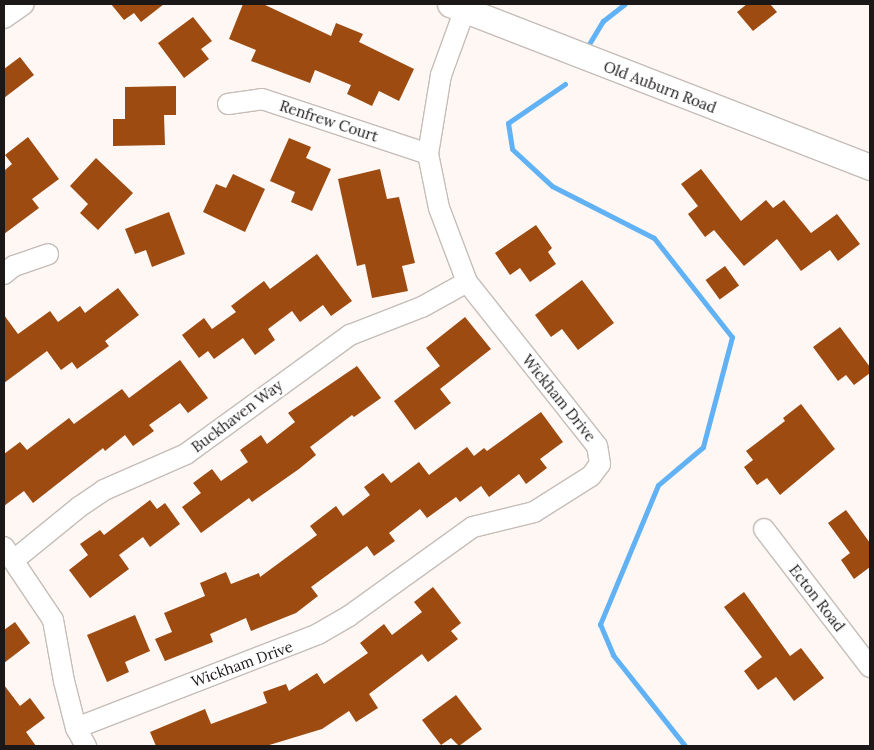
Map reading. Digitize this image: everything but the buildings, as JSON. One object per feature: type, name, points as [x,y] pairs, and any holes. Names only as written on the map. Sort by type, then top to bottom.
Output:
[{"type":"main road","name":"Old Auburn Road","points":[[458,6],[870,167]]},
{"type":"street","points":[[4,18],[24,4]]},
{"type":"street","name":"Wickham Drive","points":[[76,728],[286,649],[318,634],[349,616],[473,527],[534,512],[591,476],[600,464],[597,446],[467,282],[439,208],[428,154],[441,75],[458,6]]},
{"type":"street","name":"Renfrew Court","points":[[228,104],[262,99],[428,154]]},
{"type":"street","points":[[4,274],[14,266],[48,254]]},
{"type":"street","name":"Buckhaven Way","points":[[9,554],[104,490],[186,454],[350,335],[422,307],[467,282]]},
{"type":"street","name":"Ecton Road","points":[[764,529],[870,667]]},
{"type":"street","points":[[9,554],[53,620],[64,681],[76,728],[86,746]]},
{"type":"waterway","points":[[589,44],[603,21],[625,4]]},
{"type":"waterway","points":[[565,84],[508,123],[512,149],[552,186],[654,238],[732,337],[703,447],[658,485],[600,624],[613,655],[685,746]]}]
